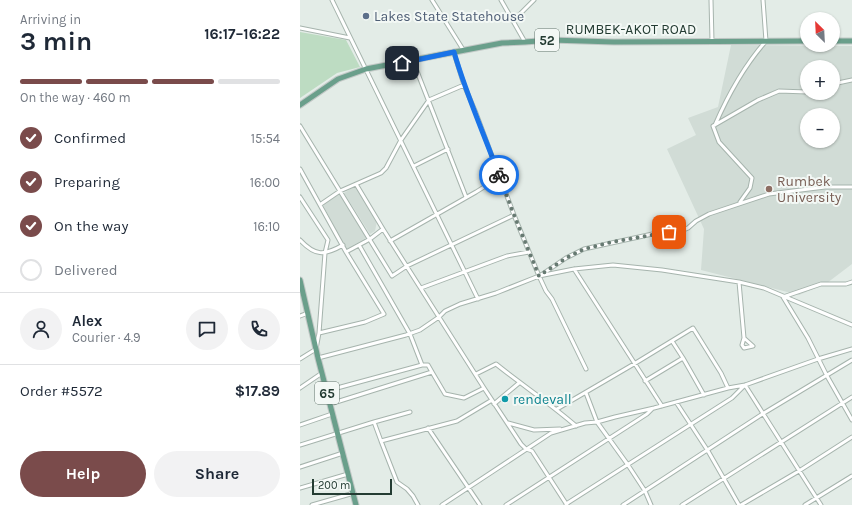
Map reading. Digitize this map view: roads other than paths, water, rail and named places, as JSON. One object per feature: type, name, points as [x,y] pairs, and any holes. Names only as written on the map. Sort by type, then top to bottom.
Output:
[{"type":"main road","name":"RUMBEK-AKOT ROAD","points":[[300,105],[338,79],[366,70],[502,43],[551,40],[800,41]]},
{"type":"main road","points":[[840,41],[852,41]]},
{"type":"main road","name":"65","points":[[300,280],[301,290],[356,505]]},
{"type":"street","points":[[332,0],[478,299]]},
{"type":"street","points":[[432,0],[464,51]]},
{"type":"street","points":[[501,0],[525,42]]},
{"type":"street","points":[[513,21],[534,0]]},
{"type":"street","points":[[711,0],[712,41]]},
{"type":"street","points":[[740,202],[750,188],[752,178],[719,142],[713,126],[715,126],[733,88],[754,55],[766,41],[763,0]]},
{"type":"street","points":[[300,28],[350,38]]},
{"type":"street","points":[[454,52],[464,85],[529,252],[539,276],[558,310],[586,369]]},
{"type":"street","points":[[414,61],[466,197]]},
{"type":"street","points":[[840,83],[852,80]]},
{"type":"street","points":[[320,204],[340,191],[381,173],[386,168],[401,140],[429,100],[464,85]]},
{"type":"street","points":[[715,126],[758,100],[779,92],[800,92]]},
{"type":"street","points":[[300,126],[392,276],[407,266],[514,215]]},
{"type":"street","points":[[414,166],[448,149]]},
{"type":"street","points":[[300,169],[346,252],[384,314],[365,322],[319,333]]},
{"type":"street","points":[[390,241],[500,177]]},
{"type":"street","points":[[356,184],[390,241],[440,317],[494,404],[521,444],[526,449],[532,450],[549,476],[565,505],[732,398],[745,385]]},
{"type":"street","points":[[539,276],[566,258],[584,249],[657,233],[681,231],[688,228],[696,220],[740,202],[774,193],[825,187],[852,187]]},
{"type":"street","points":[[300,197],[328,240],[319,333],[316,349],[300,359]]},
{"type":"street","points":[[346,252],[370,239],[383,229]]},
{"type":"street","points":[[300,240],[316,253],[337,249],[343,245]]},
{"type":"street","points":[[359,245],[410,334],[422,365]]},
{"type":"street","points":[[420,288],[507,256],[529,252]]},
{"type":"street","points":[[318,358],[410,334],[420,330],[440,317],[445,311],[460,304],[478,299],[539,276],[574,269],[614,265],[681,272],[764,288],[852,325]]},
{"type":"street","points":[[574,269],[662,406]]},
{"type":"street","points":[[739,282],[744,338]]},
{"type":"street","points":[[783,297],[820,284],[846,284],[852,282]]},
{"type":"street","points":[[783,297],[808,338],[827,376],[852,420]]},
{"type":"street","points":[[300,316],[308,313]]},
{"type":"street","points":[[557,409],[693,328],[721,373],[728,388]]},
{"type":"street","points":[[672,341],[704,395]]},
{"type":"street","points":[[442,505],[551,433],[585,423],[597,422],[615,416],[654,408],[728,388],[745,385],[818,359],[852,349]]},
{"type":"street","points":[[646,381],[683,358]]},
{"type":"street","points":[[623,505],[708,451],[764,413],[852,360]]},
{"type":"street","points":[[476,374],[496,364],[519,383],[557,409],[576,426]]},
{"type":"street","points":[[326,390],[422,365],[428,365],[446,394],[464,398],[484,388]]},
{"type":"street","points":[[330,404],[432,372]]},
{"type":"street","points":[[300,388],[322,373]]},
{"type":"street","points":[[494,404],[519,383]]},
{"type":"street","points":[[745,385],[821,505]]},
{"type":"street","points":[[586,392],[597,422],[628,464],[645,491],[651,505]]},
{"type":"street","points":[[682,505],[852,398]]},
{"type":"street","points":[[381,441],[457,421],[492,400]]},
{"type":"street","points":[[676,402],[708,451],[740,505],[799,471],[852,437]]},
{"type":"street","points":[[506,505],[654,408]]},
{"type":"street","points":[[300,445],[410,412]]},
{"type":"street","points":[[300,424],[332,414]]},
{"type":"street","points":[[374,422],[397,482],[407,489],[418,505]]},
{"type":"street","points":[[507,423],[513,426],[534,430],[563,429]]},
{"type":"street","points":[[428,428],[480,505]]},
{"type":"street","points":[[300,467],[343,453]]},
{"type":"street","points":[[300,488],[348,474]]},
{"type":"street","points":[[805,505],[852,476]]},
{"type":"street","points":[[312,505],[354,493]]},
{"type":"place","name":"Lakes State Statehouse","points":[[366,16]]},
{"type":"place","name":"Rumbek University","points":[[769,189]]},
{"type":"place","name":"rendevall","points":[[505,399]]}]
